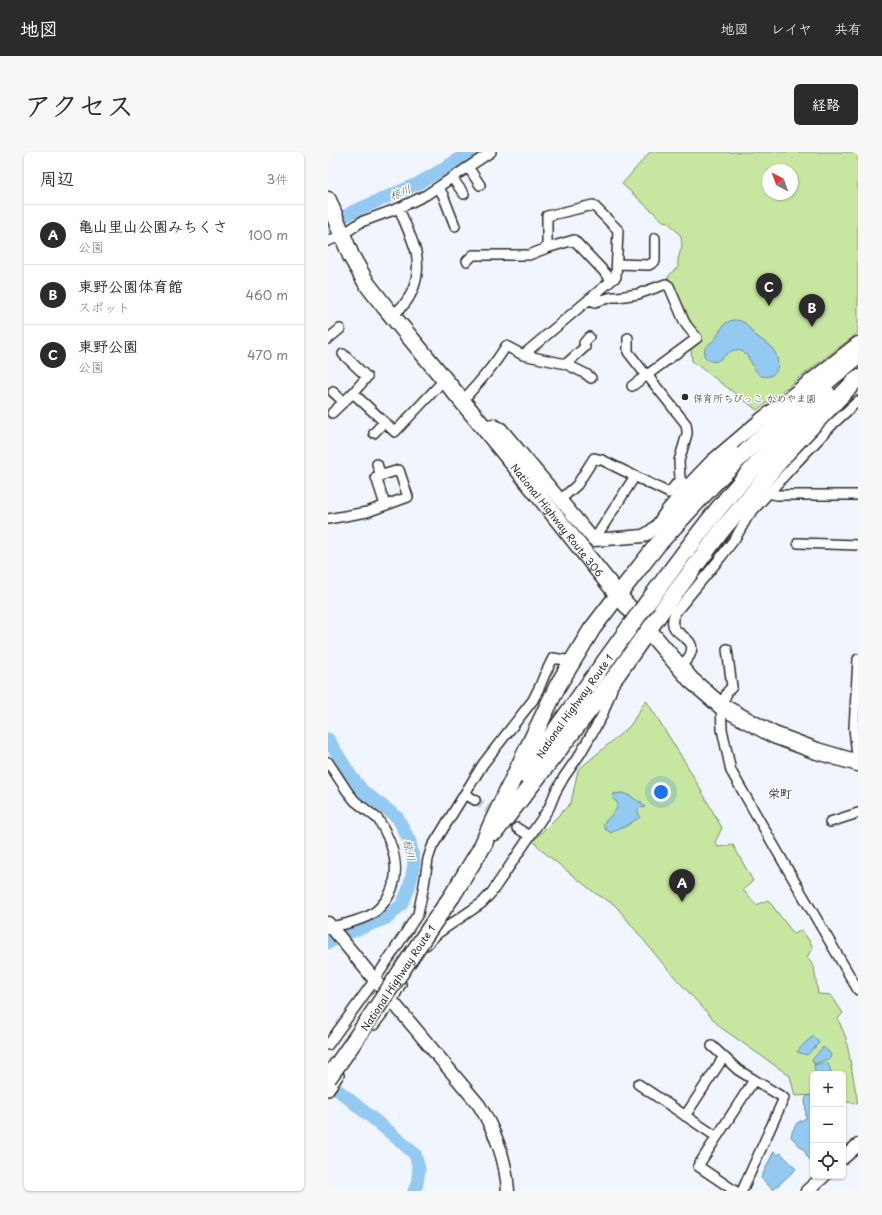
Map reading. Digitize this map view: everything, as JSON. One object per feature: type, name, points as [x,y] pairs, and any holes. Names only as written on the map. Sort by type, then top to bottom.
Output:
[{"type":"highway","name":"National Highway Route 306","points":[[328,200],[335,238],[351,256],[367,284],[618,595],[692,680],[722,706],[774,735],[858,764]]},
{"type":"highway","points":[[480,851],[554,692],[592,629],[658,544],[718,479],[787,414],[858,356]]},
{"type":"highway","name":"National Highway Route 1","points":[[332,1078],[348,1050],[452,896],[547,742],[647,603],[719,508],[758,462],[790,429],[858,365]]},
{"type":"highway","points":[[480,851],[618,673],[667,603],[722,530],[788,451],[858,378]]},
{"type":"street","points":[[335,238],[361,222],[399,208],[438,188],[491,152]]},
{"type":"street","points":[[468,167],[480,185]]},
{"type":"street","points":[[452,178],[464,194]]},
{"type":"street","points":[[438,188],[443,194],[455,226]]},
{"type":"street","points":[[523,355],[616,277],[618,230],[593,205],[547,216],[547,248]]},
{"type":"street","points":[[391,315],[398,311],[409,298],[415,282],[417,269],[415,248],[399,208]]},
{"type":"street","points":[[617,264],[649,265],[655,261],[655,238]]},
{"type":"street","points":[[467,261],[473,255],[529,255],[574,240],[612,280]]},
{"type":"street","points":[[589,299],[595,302],[612,297],[638,294],[666,284],[669,286],[684,321],[697,338],[632,386]]},
{"type":"street","points":[[328,339],[340,329]]},
{"type":"street","points":[[566,364],[585,347],[584,344],[589,337]]},
{"type":"street","points":[[594,540],[643,536],[650,532],[657,526],[684,483],[679,462],[687,434],[686,424],[628,352],[628,338]]},
{"type":"street","points":[[560,500],[577,485],[594,458],[602,460],[668,493],[684,483],[712,461],[760,420],[858,343]]},
{"type":"street","points":[[462,401],[484,377],[506,346],[523,355],[566,364],[591,378]]},
{"type":"street","points":[[332,413],[367,377],[342,354]]},
{"type":"street","points":[[353,393],[395,432],[444,380]]},
{"type":"street","points":[[333,392],[344,402]]},
{"type":"street","points":[[680,667],[690,655],[691,647],[685,637],[677,633],[674,629],[672,621],[675,614],[736,537],[748,516],[813,445],[858,401]]},
{"type":"street","points":[[658,544],[668,523],[685,502],[760,420]]},
{"type":"street","points":[[374,433],[384,422]]},
{"type":"street","points":[[483,427],[493,425],[501,429],[594,540]]},
{"type":"street","points":[[377,464],[381,476]]},
{"type":"street","points":[[328,519],[368,512],[408,497],[399,470],[376,477],[385,505]]},
{"type":"street","points":[[594,540],[635,476]]},
{"type":"street","points":[[768,493],[777,495],[858,495]]},
{"type":"street","points":[[798,543],[858,545]]},
{"type":"street","points":[[727,649],[732,687],[728,692],[722,706],[722,729],[732,771],[858,990]]},
{"type":"street","points":[[328,1045],[374,981],[418,914],[428,859],[432,847],[483,764],[533,700],[553,658],[572,661]]},
{"type":"street","points":[[858,659],[854,728],[858,764]]},
{"type":"street","points":[[328,1090],[332,1078],[392,1002],[406,974],[428,942],[438,933],[482,903],[506,872],[549,808],[564,777],[580,754],[602,716],[618,673]]},
{"type":"street","points":[[328,762],[355,801],[378,819],[392,849],[396,874],[390,894],[383,904],[372,914],[345,924],[329,926]]},
{"type":"street","points":[[465,794],[475,800]]},
{"type":"street","points":[[830,822],[858,813]]},
{"type":"street","points":[[517,828],[530,836]]},
{"type":"street","points":[[329,926],[479,1105],[488,1118],[500,1149],[506,1171],[508,1191]]},
{"type":"street","points":[[712,1046],[723,1058],[738,1070],[784,1098],[742,1191]]},
{"type":"street","points":[[685,1116],[723,1058]]},
{"type":"street","points":[[736,1191],[698,1166],[754,1080]]},
{"type":"street","points":[[638,1084],[717,1137]]},
{"type":"street","points":[[846,1155],[858,1144]]},
{"type":"street","points":[[808,1190],[821,1179]]},
{"type":"green space","points":[[650,152],[858,152],[858,333],[757,410],[692,361],[691,348],[693,336],[668,280],[670,274],[678,267],[678,259],[682,246],[681,236],[668,222],[663,221],[622,184]]},
{"type":"green space","points":[[646,700],[688,767],[722,828],[715,842],[718,847],[733,845],[753,881],[743,890],[756,905],[768,900],[794,934],[802,930],[813,947],[807,957],[814,967],[818,994],[831,995],[843,1013],[838,1019],[846,1038],[858,1104],[846,1102],[846,1071],[810,1071],[810,1095],[795,1096],[790,1076],[720,1027],[664,965],[615,905],[595,893],[547,855],[533,841],[571,803],[578,770],[630,726]]},
{"type":"water","points":[[733,320],[745,323],[755,335],[772,348],[776,354],[778,362],[775,373],[765,377],[760,375],[742,351],[731,351],[717,361],[713,362],[704,356],[705,348],[714,340],[726,323]]},
{"type":"water","points":[[622,793],[631,796],[639,802],[641,801],[645,807],[640,807],[638,809],[640,817],[623,828],[621,827],[611,833],[605,829],[603,824],[614,813],[617,807],[618,803],[613,799],[613,794]]},
{"type":"water","points":[[813,1036],[819,1043],[807,1055],[797,1052],[803,1045]]},
{"type":"water","points":[[823,1047],[831,1054],[830,1058],[814,1064],[812,1060]]},
{"type":"water","points":[[827,1062],[831,1071],[815,1071],[814,1065]]},
{"type":"water","points":[[807,1096],[810,1096],[810,1160],[804,1150],[791,1137],[797,1123],[806,1118],[805,1099]]},
{"type":"water","points":[[774,1151],[778,1155],[781,1153],[796,1169],[773,1190],[761,1178]]},
{"type":"waterway","name":"椋川","points":[[328,226],[352,212],[417,184],[469,152]]},
{"type":"waterway","name":"椋川","points":[[328,739],[351,776],[363,791],[398,818],[410,842],[414,862],[408,891],[402,904],[387,918],[346,934],[328,943]]},
{"type":"waterway","name":"椋川","points":[[328,1082],[415,1154],[419,1169],[417,1184],[414,1191]]},
{"type":"tunnel","points":[[475,800],[517,828]]},
{"type":"place","name":"東野公園","points":[[769,306]]},
{"type":"place","name":"東野公園体育館","points":[[812,327]]},
{"type":"place","name":"保育所ちびっこ かめやま園","points":[[685,397]]},
{"type":"place","name":"亀山里山公園みちくさ","points":[[682,902]]},
{"type":"district","name":"栄町","points":[[780,793]]}]
